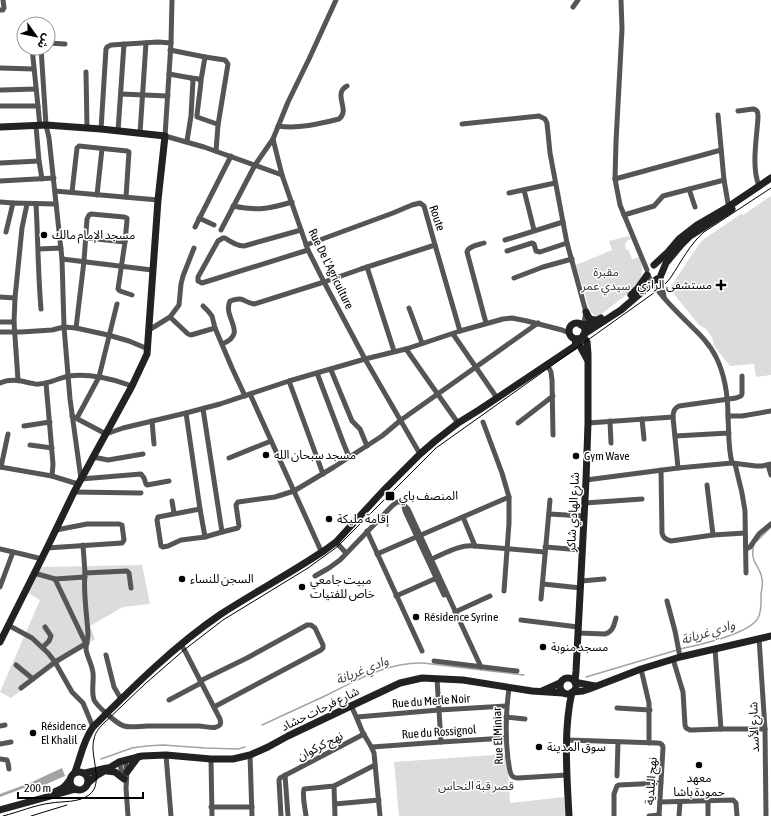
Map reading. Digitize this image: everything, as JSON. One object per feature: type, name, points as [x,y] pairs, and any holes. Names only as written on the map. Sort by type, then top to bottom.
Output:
[{"type":"street","points":[[0,10],[3,10],[4,8],[3,0]]},
{"type":"street","points":[[0,642],[74,492],[132,386],[145,360],[148,349],[152,270],[168,96],[172,0]]},
{"type":"street","points":[[221,230],[255,165],[273,139],[336,0]]},
{"type":"street","points":[[573,7],[578,0]]},
{"type":"street","points":[[621,0],[622,23],[615,150],[615,179],[618,198],[624,215],[651,273],[665,298],[700,335],[712,350],[719,363],[727,399],[729,449],[742,493],[745,511],[746,573]]},
{"type":"street","points":[[56,43],[66,44]]},
{"type":"street","points":[[140,133],[146,43]]},
{"type":"street","points":[[100,129],[106,48],[111,45],[124,44],[171,43]]},
{"type":"street","points":[[118,131],[124,44]]},
{"type":"street","points":[[170,50],[225,60],[228,64],[218,125],[216,151]]},
{"type":"street","points":[[33,56],[41,126],[49,138],[54,178],[62,258],[64,327],[68,376],[75,417],[80,481]]},
{"type":"street","points":[[41,56],[41,126],[39,162],[42,179]]},
{"type":"street","points":[[197,116],[205,56]]},
{"type":"street","points":[[0,68],[34,69]]},
{"type":"street","points":[[86,72],[87,128]]},
{"type":"street","points":[[169,74],[201,80]]},
{"type":"street","points":[[187,141],[191,116],[193,80],[191,78]]},
{"type":"street","points":[[278,126],[303,126],[339,119],[342,116],[343,111],[341,93],[343,88],[347,86]]},
{"type":"street","points":[[1,90],[36,89]]},
{"type":"street","points":[[120,94],[168,96]]},
{"type":"street","points":[[0,106],[38,106]]},
{"type":"street","points":[[738,111],[753,109],[758,113],[755,165],[756,179],[759,186]]},
{"type":"street","points":[[718,115],[724,180],[729,209]]},
{"type":"street","points":[[191,116],[197,116],[218,125]]},
{"type":"street","points":[[462,124],[539,116],[545,118],[547,123],[555,183],[567,242],[586,312],[589,319],[597,320]]},
{"type":"street","points":[[0,127],[41,126],[87,128],[165,136],[187,141],[282,175]]},
{"type":"street","name":"Rue De L'Agriculture","points":[[273,139],[282,175],[307,248],[365,359],[420,454]]},
{"type":"street","points":[[72,192],[78,146],[127,151],[129,152],[126,198]]},
{"type":"street","points":[[97,195],[102,149]]},
{"type":"street","points":[[615,179],[721,150]]},
{"type":"street","points":[[195,227],[231,156]]},
{"type":"street","points":[[0,164],[39,162]]},
{"type":"street","points":[[0,181],[54,178]]},
{"type":"street","points":[[0,806],[42,795],[61,789],[65,786],[70,780],[72,774],[75,772],[83,744],[93,727],[121,699],[181,645],[221,615],[336,542],[383,491],[435,441],[458,423],[567,352],[575,337],[576,324],[581,325],[593,323],[613,310],[632,295],[651,273],[666,263],[690,236],[771,178]]},
{"type":"street","points":[[624,215],[654,206],[663,196],[724,180]]},
{"type":"street","points":[[509,193],[555,183]]},
{"type":"street","points":[[575,337],[620,310],[679,239],[697,225],[729,209],[771,183]]},
{"type":"street","points":[[689,189],[695,207]]},
{"type":"street","points":[[524,190],[534,230]]},
{"type":"street","points":[[55,192],[72,192],[158,200]]},
{"type":"street","points":[[0,202],[56,204]]},
{"type":"street","points":[[233,206],[257,209],[292,202]]},
{"type":"street","points":[[6,232],[13,203]]},
{"type":"street","name":"Route","points":[[222,344],[231,339],[235,333],[231,318],[229,305],[230,301],[240,299],[254,304],[435,245],[424,206],[420,203],[307,248]]},
{"type":"street","points":[[18,380],[14,322],[15,298],[22,228],[27,204]]},
{"type":"street","points":[[36,204],[38,276],[41,309]]},
{"type":"street","points":[[76,328],[89,215],[126,218],[125,242],[118,289],[132,295]]},
{"type":"street","points":[[199,218],[214,225]]},
{"type":"street","points":[[505,240],[563,222]]},
{"type":"street","points":[[301,230],[244,246],[236,245],[225,238],[220,239],[198,277],[198,281],[202,283],[307,248]]},
{"type":"street","points":[[87,238],[125,242]]},
{"type":"street","points":[[511,238],[514,248]]},
{"type":"street","points":[[508,251],[532,243],[534,244],[536,251],[540,252],[567,242]]},
{"type":"street","points":[[484,243],[470,248],[467,252],[486,324]]},
{"type":"street","points":[[435,245],[460,331]]},
{"type":"street","points":[[38,249],[61,248]]},
{"type":"street","points":[[150,330],[170,317],[179,305],[184,271],[194,248]]},
{"type":"street","points":[[62,258],[152,270]]},
{"type":"street","points":[[514,278],[543,267],[572,259]]},
{"type":"street","points":[[367,267],[394,351]]},
{"type":"street","points":[[651,273],[665,298]]},
{"type":"street","points":[[0,297],[15,298]]},
{"type":"street","points":[[75,417],[98,377],[117,304]]},
{"type":"street","points":[[203,306],[210,314],[222,344],[271,441],[322,552]]},
{"type":"street","points":[[409,308],[422,343]]},
{"type":"street","points":[[581,325],[584,322],[586,312]]},
{"type":"street","points":[[170,317],[184,331],[192,335],[215,328]]},
{"type":"street","points":[[75,417],[106,434],[152,420],[186,413],[289,381],[503,319],[512,318],[538,323],[575,337]]},
{"type":"street","points":[[0,322],[14,322]]},
{"type":"street","points":[[200,509],[174,513],[157,518],[161,546],[168,546],[181,540],[205,537],[238,528],[236,505],[238,502],[275,498],[294,492],[382,436],[401,420],[538,323]]},
{"type":"street","points":[[567,352],[575,337],[584,330],[581,325]]},
{"type":"street","points":[[0,332],[52,330],[64,327],[76,328],[129,341],[148,349]]},
{"type":"street","points":[[453,334],[497,398]]},
{"type":"street","name":"شارع الهادي شاكر","points":[[575,337],[589,365]]},
{"type":"street","name":"شارع الهادي شاكر","points":[[574,681],[577,659],[585,503],[589,365],[588,346],[575,337]]},
{"type":"street","points":[[406,348],[458,423]]},
{"type":"street","points":[[547,364],[551,372],[552,380],[553,435]]},
{"type":"street","points":[[331,370],[352,421],[360,429],[367,446]]},
{"type":"street","points":[[317,373],[349,458]]},
{"type":"street","points":[[0,383],[4,381],[18,380],[40,384],[68,376],[79,375],[120,381],[132,386]]},
{"type":"street","points":[[678,468],[673,417],[674,410],[679,406],[741,396],[742,376]]},
{"type":"street","points":[[289,381],[323,474]]},
{"type":"street","points":[[46,383],[52,448],[52,476]]},
{"type":"street","points":[[518,423],[552,396]]},
{"type":"street","points":[[203,408],[222,532]]},
{"type":"street","points":[[728,416],[742,416],[771,411]]},
{"type":"street","points":[[186,413],[205,537]]},
{"type":"street","points":[[588,423],[673,417]]},
{"type":"street","points":[[642,419],[644,439]]},
{"type":"street","points":[[152,420],[154,444]]},
{"type":"street","points":[[610,421],[611,443]]},
{"type":"street","points":[[24,426],[50,422]]},
{"type":"street","points":[[483,422],[502,473],[509,497],[509,523],[504,591]]},
{"type":"street","points":[[675,436],[728,433]]},
{"type":"street","points":[[8,434],[1,467],[80,481],[141,474],[147,485],[169,481]]},
{"type":"street","points":[[229,458],[271,441]]},
{"type":"street","points":[[30,445],[52,448]]},
{"type":"street","points":[[93,457],[108,460],[143,454]]},
{"type":"street","points":[[586,480],[678,468],[734,463],[756,466],[770,465],[771,475]]},
{"type":"street","points":[[661,470],[663,536],[666,540],[671,541],[713,535],[746,533]]},
{"type":"street","points":[[707,485],[713,535]]},
{"type":"street","points":[[74,492],[141,493]]},
{"type":"street","points":[[377,554],[509,497]]},
{"type":"street","points":[[585,503],[642,499]]},
{"type":"street","points":[[541,599],[550,500]]},
{"type":"street","points":[[172,501],[174,513]]},
{"type":"street","points":[[315,576],[335,564],[396,502],[401,502],[404,505],[405,511],[419,536],[455,612],[479,667]]},
{"type":"street","points":[[549,514],[584,516]]},
{"type":"street","points":[[463,517],[475,546]]},
{"type":"street","points":[[47,548],[122,543],[124,540],[122,525],[119,524],[87,524],[56,530]]},
{"type":"street","points":[[746,547],[750,547],[758,534],[771,524]]},
{"type":"street","points":[[367,531],[422,651]]},
{"type":"street","points":[[336,542],[346,553]]},
{"type":"street","points":[[83,545],[88,636],[86,651],[93,673],[93,695],[97,704],[123,726],[213,727],[220,725],[220,719],[181,645]]},
{"type":"street","points":[[430,560],[460,547],[470,545],[545,550],[582,550]]},
{"type":"street","points":[[0,549],[42,559]]},
{"type":"street","points":[[1,585],[13,552]]},
{"type":"street","points":[[34,573],[55,579],[127,571],[129,574],[131,588]]},
{"type":"street","points":[[396,596],[438,577]]},
{"type":"street","points":[[438,577],[479,667]]},
{"type":"street","points":[[55,579],[86,643]]},
{"type":"street","points":[[543,584],[581,584],[604,579]]},
{"type":"street","points":[[455,612],[490,596]]},
{"type":"street","points":[[667,601],[678,648],[686,728],[690,730],[765,729]]},
{"type":"street","points":[[521,620],[605,634],[612,630],[616,618]]},
{"type":"street","points":[[8,625],[26,634],[43,647],[55,662],[69,688],[83,703],[93,727]]},
{"type":"street","points":[[170,700],[307,625],[311,625],[315,628],[323,645],[321,650],[214,707]]},
{"type":"street","points":[[43,647],[49,641],[51,636],[45,627]]},
{"type":"street","points":[[563,693],[568,694],[583,691],[678,657],[771,636]]},
{"type":"street","name":"شارع الأسد","points":[[759,638],[765,729],[766,816]]},
{"type":"street","points":[[21,688],[55,662],[86,643]]},
{"type":"street","points":[[714,649],[721,729]]},
{"type":"street","points":[[106,655],[114,687],[121,699]]},
{"type":"street","points":[[434,661],[518,671]]},
{"type":"street","points":[[16,665],[34,679]]},
{"type":"street","points":[[567,740],[649,743],[650,710],[641,669]]},
{"type":"street","name":"شارع فرحات حشاد","points":[[88,783],[96,776],[122,761],[138,757],[166,755],[210,759],[233,759],[250,755],[400,683],[422,678],[463,680],[532,691],[563,693]]},
{"type":"street","points":[[437,679],[442,742]]},
{"type":"street","points":[[568,712],[563,693],[560,688],[560,683],[564,679],[596,686]]},
{"type":"street","points":[[569,816],[567,775],[568,712],[573,692],[576,688],[574,681]]},
{"type":"street","name":"شارع فرحات حشاد","points":[[542,691],[560,683]]},
{"type":"street","name":"Rue El Miniar","points":[[509,688],[506,706],[506,738],[510,773],[514,778],[567,775]]},
{"type":"street","points":[[351,706],[374,753],[380,816]]},
{"type":"street","name":"Rue du Merle Noir","points":[[357,717],[506,706]]},
{"type":"street","points":[[616,708],[650,710]]},
{"type":"street","points":[[506,717],[524,719]]},
{"type":"street","name":"نهج كركوان","points":[[285,775],[364,734]]},
{"type":"street","name":"Rue du Rossignol","points":[[372,747],[506,738]]},
{"type":"street","points":[[0,744],[11,742]]},
{"type":"street","points":[[617,776],[618,742]]},
{"type":"street","name":"نهج البلدية","points":[[649,743],[659,743],[664,748],[659,816]]},
{"type":"street","points":[[166,755],[171,816]]},
{"type":"street","points":[[250,755],[252,816]]},
{"type":"street","points":[[127,772],[138,757]]},
{"type":"street","points":[[0,810],[85,788],[88,783],[88,778],[84,773],[80,758]]},
{"type":"street","points":[[0,759],[7,760],[9,769]]},
{"type":"street","points":[[210,759],[212,816]]},
{"type":"street","points":[[122,761],[127,772],[126,788],[128,816]]},
{"type":"street","points":[[122,761],[126,788]]},
{"type":"street","points":[[306,816],[303,791],[304,788],[334,786],[375,765]]},
{"type":"street","points":[[108,769],[124,779]]},
{"type":"street","name":"شارع فرحات حشاد","points":[[84,773],[108,769]]},
{"type":"street","points":[[75,772],[78,771],[84,773]]},
{"type":"street","points":[[281,816],[279,780],[285,775],[288,816]]},
{"type":"street","points":[[70,780],[71,786],[76,790]]},
{"type":"street","points":[[614,816],[614,794],[617,786],[661,783]]},
{"type":"street","points":[[334,786],[335,816]]},
{"type":"street","points":[[335,804],[379,800]]},
{"type":"street","points":[[660,802],[730,800],[735,802],[737,806],[737,816]]},
{"type":"street","points":[[708,801],[708,816]]},
{"type":"street","points":[[679,816],[680,802]]},
{"type":"street","points":[[211,807],[252,807]]},
{"type":"street","points":[[649,816],[659,816]]},
{"type":"green space","name":"مستشفى الرازي","points":[[771,196],[771,375],[756,377],[754,364],[730,366],[714,346],[712,337],[706,329],[699,325],[669,288],[704,239]]},
{"type":"green space","name":"مقبرة سيدي عمر","points":[[629,236],[631,239],[625,244],[626,250],[628,249],[632,259],[640,257],[642,269],[640,280],[636,287],[599,316],[595,316],[590,311],[576,265],[612,250],[609,241]]},
{"type":"green space","points":[[142,565],[150,604],[123,607],[90,626],[95,639],[11,698],[0,692],[40,600],[28,593],[41,567]]},
{"type":"green space","name":"قصر قبة النحاس","points":[[507,754],[510,803],[564,797],[566,816],[399,816],[394,762]]},
{"type":"shaded area","points":[[62,768],[65,776],[42,786],[40,782],[0,797],[0,794],[32,782]]},
{"type":"waterway","name":"وادي غريانة","points":[[757,541],[771,527]]},
{"type":"waterway","name":"وادي غريانة","points":[[680,649],[735,634],[753,624],[758,618],[761,609],[762,582],[761,574],[753,556],[754,544]]},
{"type":"waterway","name":"وادي غريانة","points":[[586,677],[677,650]]},
{"type":"waterway","name":"وادي غريانة","points":[[262,725],[361,678],[397,665],[423,663],[524,675]]},
{"type":"waterway","points":[[101,759],[132,748],[146,746],[163,745],[238,749],[245,747]]},
{"type":"tram line","points":[[3,816],[45,804],[75,801],[89,795],[94,790],[96,784],[93,753],[96,733],[103,724],[145,684],[184,650],[223,620],[308,568],[337,547],[436,448],[658,290],[671,277],[690,248],[704,232],[771,188]]},
{"type":"tram line","points":[[31,816],[67,805]]},
{"type":"place","name":"مسجد الإمام مالك","points":[[44,235]]},
{"type":"place","name":"مستشفى الرازي","points":[[721,285]]},
{"type":"place","name":"مسجد سبحان الله","points":[[266,455]]},
{"type":"place","name":"Gym Wave","points":[[576,456]]},
{"type":"place","name":"المنصف باي","points":[[390,496]]},
{"type":"place","name":"إقامة مليكة","points":[[329,519]]},
{"type":"place","name":"السجن للنساء","points":[[182,579]]},
{"type":"place","name":"مبيت جامعي خاص للفتيات","points":[[302,587]]},
{"type":"place","name":"Résidence Syrine","points":[[416,617]]},
{"type":"place","name":"مسجد منوبة","points":[[543,647]]},
{"type":"place","name":"Résidence El Khalil","points":[[33,733]]},
{"type":"place","name":"سوق المدينة","points":[[539,747]]},
{"type":"place","name":"معهد حمودة باشا","points":[[699,765]]}]
